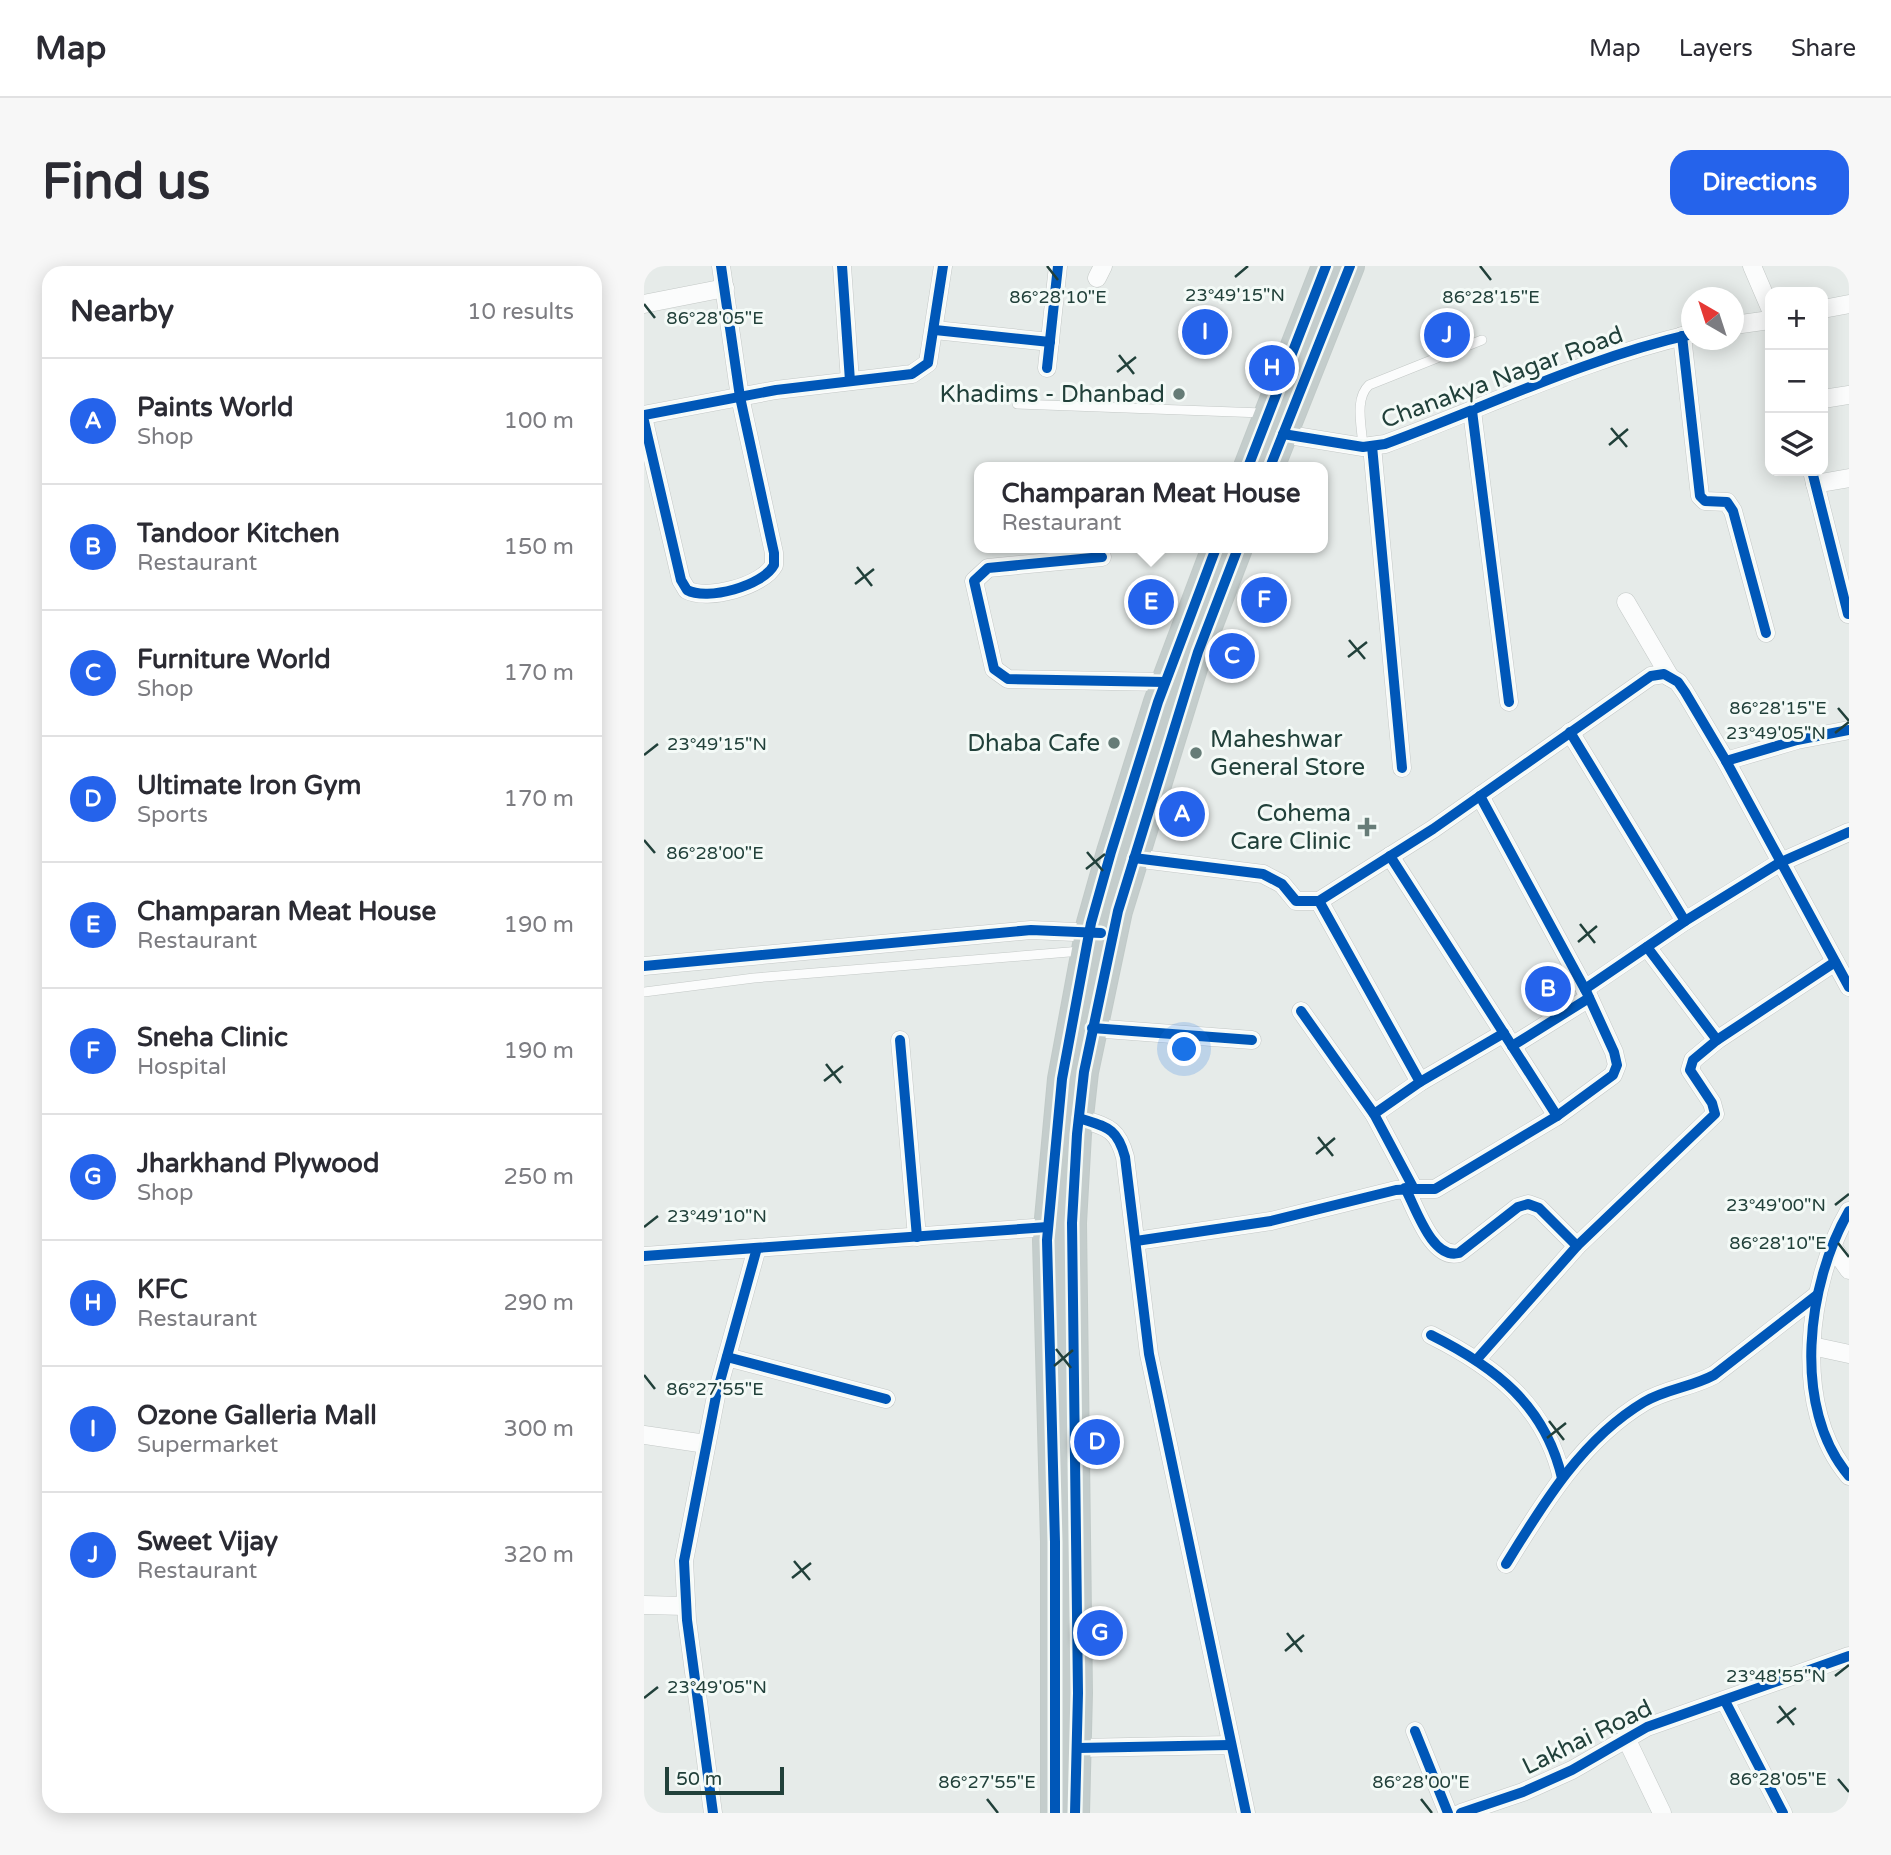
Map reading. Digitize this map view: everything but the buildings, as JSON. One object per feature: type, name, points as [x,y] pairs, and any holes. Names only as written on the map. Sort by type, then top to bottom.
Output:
[{"type":"highway","points":[[1271,462],[1276,424],[1326,266]]},
{"type":"highway","points":[[1251,462],[1276,424],[1350,266]]},
{"type":"highway","points":[[1055,1813],[1055,1542],[1048,1227],[1062,1079],[1096,939],[1165,682],[1214,553]]},
{"type":"highway","points":[[1075,1813],[1078,1748],[1072,1223],[1079,1118],[1092,1028],[1096,939],[1134,858],[1198,652],[1236,553]]},
{"type":"street","points":[[644,421],[681,580],[687,590],[703,595],[761,581],[774,565],[774,554],[740,397],[722,266]]},
{"type":"street","points":[[842,266],[850,381]]},
{"type":"street","points":[[644,415],[740,397],[912,374],[928,363],[943,266]]},
{"type":"street","points":[[1047,368],[1058,266]]},
{"type":"street","points":[[1752,266],[1765,296]]},
{"type":"street","points":[[644,304],[725,288]]},
{"type":"street","points":[[1828,308],[1849,304]]},
{"type":"street","points":[[1744,324],[1765,321]]},
{"type":"street","points":[[934,330],[1050,342]]},
{"type":"street","name":"Chanakya Nagar Road","points":[[1276,424],[1368,446],[1385,444],[1681,337]]},
{"type":"street","points":[[1688,350],[1700,496],[1705,501],[1727,502],[1734,511],[1766,633]]},
{"type":"street","points":[[1828,398],[1849,395]]},
{"type":"street","points":[[1472,411],[1509,702]]},
{"type":"street","points":[[1368,446],[1402,768]]},
{"type":"street","points":[[1848,614],[1842,560],[1814,477],[1849,478]]},
{"type":"street","points":[[1102,557],[988,568],[977,575],[974,581],[994,669],[1007,679],[1165,682]]},
{"type":"street","points":[[1626,602],[1670,677],[1685,692],[1726,761],[1779,863],[1849,987]]},
{"type":"street","points":[[1134,858],[1264,874],[1282,884],[1296,901],[1319,901],[1480,796],[1651,676],[1658,673],[1670,677]]},
{"type":"street","points":[[1726,761],[1797,740],[1849,730]]},
{"type":"street","points":[[1570,732],[1685,921]]},
{"type":"street","points":[[1136,1241],[1271,1221],[1410,1189],[1436,1189],[1557,1116],[1603,1084],[1618,1065],[1587,993],[1480,796]]},
{"type":"street","points":[[1374,1114],[1420,1082],[1508,1039],[1587,993],[1685,921],[1779,863],[1849,832]]},
{"type":"street","points":[[1390,856],[1557,1116]]},
{"type":"street","points":[[1319,901],[1420,1082]]},
{"type":"street","points":[[644,966],[1031,930],[1096,939]]},
{"type":"street","points":[[1647,947],[1717,1040]]},
{"type":"street","points":[[1478,1358],[1577,1246],[1715,1114],[1712,1103],[1690,1070],[1693,1060],[1717,1040],[1835,962]]},
{"type":"street","points":[[1301,1011],[1374,1114],[1431,1238],[1442,1252],[1451,1255],[1459,1253],[1518,1207],[1528,1204],[1539,1208],[1577,1246]]},
{"type":"street","points":[[1092,1028],[1251,1040]]},
{"type":"street","points":[[900,1040],[917,1237]]},
{"type":"street","points":[[1079,1118],[1110,1128],[1120,1140],[1136,1241],[1149,1353],[1246,1813]]},
{"type":"street","points":[[1849,1211],[1816,1295],[1812,1346],[1814,1383],[1824,1436],[1835,1458],[1849,1476]]},
{"type":"street","points":[[644,1256],[1048,1227]]},
{"type":"street","points":[[1840,1236],[1849,1269]]},
{"type":"street","points":[[713,1813],[683,1584],[687,1537],[706,1444],[757,1248]]},
{"type":"street","points":[[1506,1564],[1562,1478],[1631,1410],[1656,1396],[1695,1385],[1714,1375],[1816,1295]]},
{"type":"street","points":[[1431,1335],[1478,1358],[1500,1376],[1540,1425],[1556,1451],[1562,1478]]},
{"type":"street","points":[[1812,1346],[1849,1354]]},
{"type":"street","points":[[727,1357],[886,1399]]},
{"type":"street","points":[[644,1435],[706,1444]]},
{"type":"street","points":[[644,1605],[686,1606]]},
{"type":"street","name":"Lakhai Road","points":[[1467,1812],[1572,1770],[1647,1727],[1849,1656]]},
{"type":"street","points":[[1726,1701],[1783,1813]]},
{"type":"street","points":[[1415,1731],[1448,1813]]},
{"type":"street","points":[[1626,1738],[1662,1813]]},
{"type":"street","points":[[1078,1748],[1230,1745]]},
{"type":"lane","points":[[1368,446],[1360,400],[1362,392],[1369,385],[1482,340]]},
{"type":"lane","points":[[1017,404],[1276,424]]},
{"type":"lane","points":[[644,992],[1096,939]]},
{"type":"cycle path","points":[[644,421],[681,580],[687,590],[707,594],[734,590],[768,573],[774,565],[774,553],[740,397],[721,266]]},
{"type":"cycle path","points":[[842,266],[850,381]]},
{"type":"cycle path","points":[[644,415],[776,390],[912,374],[928,363],[943,266]]},
{"type":"cycle path","points":[[1047,368],[1058,266]]},
{"type":"cycle path","points":[[1250,462],[1326,266]]},
{"type":"cycle path","points":[[1272,462],[1350,266]]},
{"type":"cycle path","points":[[935,330],[1050,342]]},
{"type":"cycle path","points":[[1283,434],[1363,447],[1385,444],[1575,370],[1681,337]]},
{"type":"cycle path","points":[[1684,350],[1700,496],[1705,501],[1727,502],[1733,511],[1766,633]]},
{"type":"cycle path","points":[[1472,411],[1509,702]]},
{"type":"cycle path","points":[[1372,446],[1402,768]]},
{"type":"cycle path","points":[[1813,476],[1848,614]]},
{"type":"cycle path","points":[[1055,1813],[1055,1542],[1047,1240],[1062,1079],[1091,923],[1111,852],[1158,702],[1214,553]]},
{"type":"cycle path","points":[[1075,1813],[1078,1693],[1072,1223],[1084,1072],[1118,911],[1198,652],[1236,553]]},
{"type":"cycle path","points":[[1102,557],[988,568],[974,581],[994,669],[1008,679],[1165,682]]},
{"type":"cycle path","points":[[1134,858],[1263,874],[1282,884],[1296,901],[1319,901],[1433,829],[1651,676],[1664,674],[1678,682],[1726,761],[1849,987]]},
{"type":"cycle path","points":[[1726,761],[1797,740],[1849,730]]},
{"type":"cycle path","points":[[1570,732],[1685,921]]},
{"type":"cycle path","points":[[1301,1011],[1374,1114],[1414,1189],[1435,1189],[1557,1116],[1613,1075],[1617,1065],[1614,1052],[1587,993],[1480,796]]},
{"type":"cycle path","points":[[1585,989],[1685,921],[1779,863],[1849,832]]},
{"type":"cycle path","points":[[1390,856],[1557,1116]]},
{"type":"cycle path","points":[[1319,901],[1420,1082]]},
{"type":"cycle path","points":[[644,966],[1031,930],[1101,933]]},
{"type":"cycle path","points":[[1647,947],[1717,1040]]},
{"type":"cycle path","points":[[1478,1358],[1577,1246],[1715,1114],[1712,1103],[1690,1070],[1693,1060],[1717,1040],[1835,962]]},
{"type":"cycle path","points":[[1512,1046],[1589,998]]},
{"type":"cycle path","points":[[1092,1028],[1252,1040]]},
{"type":"cycle path","points":[[1374,1114],[1420,1082],[1504,1033]]},
{"type":"cycle path","points":[[900,1040],[917,1237]]},
{"type":"cycle path","points":[[1079,1118],[1114,1134],[1125,1157],[1149,1354],[1246,1813]]},
{"type":"cycle path","points":[[1405,1188],[1426,1231],[1441,1249],[1449,1253],[1459,1253],[1518,1207],[1528,1204],[1539,1208],[1577,1246]]},
{"type":"cycle path","points":[[1136,1241],[1271,1221],[1396,1190],[1414,1189]]},
{"type":"cycle path","points":[[1849,1211],[1823,1273],[1815,1309],[1812,1345],[1812,1381],[1819,1416],[1831,1448],[1849,1476]]},
{"type":"cycle path","points":[[644,1256],[1048,1227]]},
{"type":"cycle path","points":[[713,1813],[687,1620],[684,1561],[716,1396],[757,1248]]},
{"type":"cycle path","points":[[1506,1564],[1566,1474],[1601,1434],[1644,1402],[1714,1375],[1817,1295]]},
{"type":"cycle path","points":[[1431,1335],[1476,1361],[1514,1391],[1543,1429],[1562,1478]]},
{"type":"cycle path","points":[[727,1357],[886,1399]]},
{"type":"cycle path","points":[[1461,1813],[1523,1792],[1572,1770],[1647,1727],[1849,1656]]},
{"type":"cycle path","points":[[1725,1701],[1783,1813]]},
{"type":"cycle path","points":[[1415,1731],[1448,1813]]},
{"type":"cycle path","points":[[1078,1748],[1230,1745]]},
{"type":"place","name":"Ozone Galleria Mall","points":[[1205,332]]},
{"type":"place","name":"Sweet Vijay","points":[[1447,335]]},
{"type":"place","name":"KFC","points":[[1272,368]]},
{"type":"place","name":"Khadims - Dhanbad","points":[[1179,394]]},
{"type":"place","name":"Sneha Clinic","points":[[1264,600]]},
{"type":"place","name":"Champaran Meat House","points":[[1151,602]]},
{"type":"place","name":"Furniture World","points":[[1232,656]]},
{"type":"place","name":"Dhaba Cafe","points":[[1114,743]]},
{"type":"place","name":"Maheshwar General Store","points":[[1196,753]]},
{"type":"place","name":"Paints World","points":[[1182,814]]},
{"type":"place","name":"Cohema Care Clinic","points":[[1367,827]]},
{"type":"place","name":"Tandoor Kitchen","points":[[1548,989]]},
{"type":"place","name":"Ultimate Iron Gym","points":[[1097,1442]]},
{"type":"place","name":"Jharkhand Plywood","points":[[1100,1633]]}]
